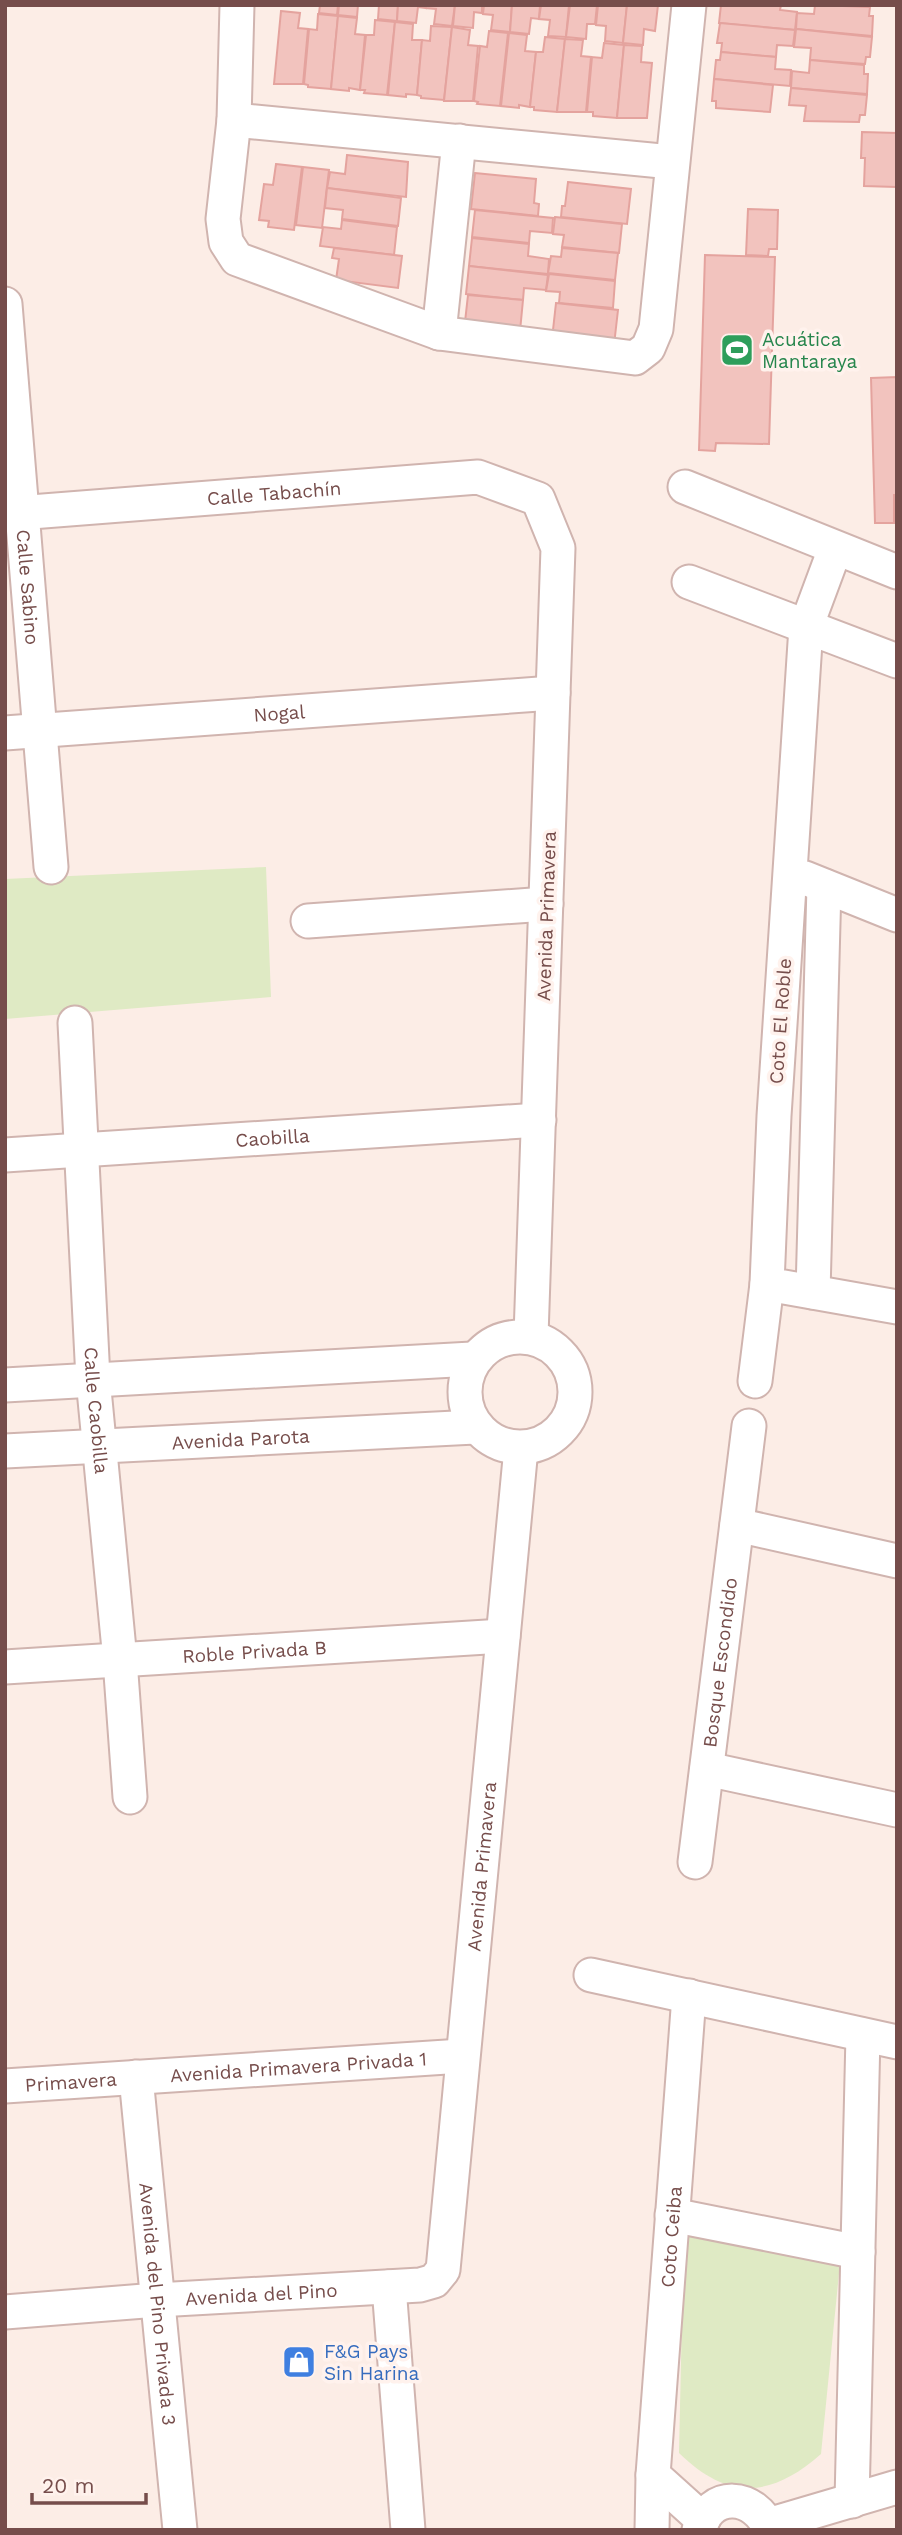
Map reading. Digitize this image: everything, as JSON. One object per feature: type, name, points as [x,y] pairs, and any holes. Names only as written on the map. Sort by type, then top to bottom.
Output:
[{"type":"street","points":[[237,5],[234,120],[223,219],[226,242],[237,259],[439,332],[635,358],[648,348],[656,329],[689,5]]},
{"type":"street","points":[[234,120],[672,162]]},
{"type":"street","points":[[439,332],[459,141]]},
{"type":"street","name":"Calle Sabino","points":[[6,319],[15,514],[42,730],[51,867]]},
{"type":"street","name":"Calle Tabachín","points":[[15,514],[478,477],[538,499]]},
{"type":"street","points":[[685,487],[897,572]]},
{"type":"street","name":"Avenida Primavera","points":[[531,1336],[558,548],[538,499]]},
{"type":"street","points":[[806,627],[835,549]]},
{"type":"street","points":[[689,582],[897,661]]},
{"type":"street","name":"Coto El Roble","points":[[755,1381],[766,1284],[774,1116],[806,627]]},
{"type":"street","name":"Nogal","points":[[5,733],[553,693]]},
{"type":"street","points":[[790,873],[897,915]]},
{"type":"street","points":[[813,1292],[824,886]]},
{"type":"street","points":[[308,921],[546,904]]},
{"type":"street","name":"Calle Caobilla","points":[[75,1023],[93,1379],[120,1660],[130,1797]]},
{"type":"street","name":"Caobilla","points":[[5,1155],[539,1120]]},
{"type":"street","points":[[766,1284],[897,1307]]},
{"type":"street","points":[[5,1385],[472,1359],[498,1339],[531,1336],[553,1346],[568,1363],[576,1385],[573,1408],[562,1429],[543,1442],[521,1448],[496,1443],[475,1427],[463,1393],[472,1359]]},
{"type":"street","name":"Bosque Escondido","points":[[749,1426],[707,1769],[897,1811]]},
{"type":"street","name":"Avenida Parota","points":[[5,1451],[475,1427]]},
{"type":"street","name":"Avenida Primavera","points":[[435,2281],[443,2270],[521,1448]]},
{"type":"street","points":[[737,1525],[897,1561]]},
{"type":"street","name":"Roble Privada B","points":[[5,1667],[503,1636]]},
{"type":"street","points":[[695,1862],[707,1769]]},
{"type":"street","points":[[591,1975],[897,2042]]},
{"type":"street","name":"Coto Ceiba","points":[[652,2530],[653,2475],[689,1996]]},
{"type":"street","points":[[852,2501],[863,2035]]},
{"type":"street","name":"Avenida Primavera Privada 1","points":[[136,2077],[462,2056]]},
{"type":"street","name":"Primavera","points":[[5,2086],[136,2077]]},
{"type":"street","name":"Avenida del Pino Privada 3","points":[[136,2077],[180,2530]]},
{"type":"street","points":[[672,2215],[858,2252]]},
{"type":"street","name":"Avenida del Pino","points":[[5,2312],[157,2300],[420,2286],[435,2281]]},
{"type":"street","points":[[389,2287],[408,2530]]},
{"type":"street","points":[[653,2475],[701,2525],[716,2505],[736,2501],[754,2506],[769,2527],[897,2487]]},
{"type":"green space","points":[[266,867],[271,997],[5,1019],[5,879]]},
{"type":"green space","points":[[684,2225],[841,2253],[821,2454],[803,2469],[767,2486],[732,2486],[715,2480],[679,2453]]},
{"type":"building","points":[[320,5],[338,5],[337,15],[319,13]]},
{"type":"building","points":[[339,5],[358,5],[357,17],[338,15]]},
{"type":"building","points":[[379,5],[398,5],[397,21],[378,19]]},
{"type":"building","points":[[398,5],[426,5],[426,8],[418,7],[416,23],[397,21]]},
{"type":"building","points":[[426,5],[455,5],[452,26],[434,24],[436,9],[426,8]]},
{"type":"building","points":[[455,5],[482,5],[482,13],[474,12],[473,28],[453,26]]},
{"type":"building","points":[[484,5],[512,5],[510,32],[491,30],[493,15],[483,14]]},
{"type":"building","points":[[512,5],[540,5],[539,19],[531,18],[529,34],[510,32]]},
{"type":"building","points":[[541,5],[569,5],[566,37],[548,36],[550,20],[539,19]]},
{"type":"building","points":[[570,5],[597,5],[595,24],[587,24],[586,39],[566,37]]},
{"type":"building","points":[[598,5],[627,5],[623,43],[605,41],[606,26],[596,25]]},
{"type":"building","points":[[627,5],[658,5],[655,31],[644,29],[643,45],[623,43]]},
{"type":"building","points":[[721,5],[781,5],[780,10],[797,12],[795,30],[719,23]]},
{"type":"building","points":[[815,5],[870,7],[869,16],[873,16],[872,36],[796,29],[797,13],[814,14]]},
{"type":"building","points":[[281,11],[300,13],[298,28],[308,29],[303,84],[274,84]]},
{"type":"building","points":[[318,14],[338,16],[331,89],[308,87],[304,84],[309,29],[317,30]]},
{"type":"building","points":[[338,16],[357,18],[355,34],[365,35],[360,90],[331,89]]},
{"type":"building","points":[[375,20],[395,22],[387,95],[364,93],[365,90],[360,90],[366,35],[374,35]]},
{"type":"building","points":[[395,22],[413,24],[412,40],[422,40],[417,95],[388,95]]},
{"type":"building","points":[[720,23],[795,30],[793,46],[777,45],[776,57],[721,52],[722,43],[717,43]]},
{"type":"building","points":[[431,26],[452,27],[444,100],[421,98],[417,95],[422,40],[430,41]]},
{"type":"building","points":[[452,27],[470,30],[468,45],[478,46],[473,101],[444,101]]},
{"type":"building","points":[[796,29],[872,37],[870,57],[866,57],[865,64],[810,60],[811,48],[794,47]]},
{"type":"building","points":[[489,31],[508,33],[500,106],[477,104],[478,102],[474,101],[480,46],[487,47]]},
{"type":"building","points":[[509,33],[527,35],[525,51],[536,52],[530,107],[501,106]]},
{"type":"building","points":[[545,37],[565,39],[557,112],[534,110],[534,107],[530,107],[536,52],[543,52]]},
{"type":"building","points":[[565,39],[583,40],[581,56],[591,57],[586,112],[557,112]]},
{"type":"building","points":[[604,43],[624,45],[617,118],[593,116],[593,112],[587,112],[592,57],[602,58]]},
{"type":"building","points":[[624,45],[642,46],[641,62],[652,63],[647,118],[617,118]]},
{"type":"building","points":[[721,52],[776,57],[775,69],[791,70],[790,86],[714,79],[716,60],[720,60]]},
{"type":"building","points":[[810,60],[864,65],[864,74],[868,74],[867,94],[791,88],[792,71],[809,73]]},
{"type":"building","points":[[714,79],[773,85],[770,112],[716,108],[716,101],[712,101]]},
{"type":"building","points":[[791,88],[867,95],[865,115],[860,115],[859,122],[804,121],[806,106],[789,105]]},
{"type":"building","points":[[862,132],[897,133],[896,187],[864,186]]},
{"type":"building","points":[[347,155],[408,162],[406,197],[327,188],[330,172],[345,174]]},
{"type":"building","points":[[276,164],[302,167],[294,230],[268,227],[269,221],[259,220],[264,184],[273,185]]},
{"type":"building","points":[[303,167],[329,170],[322,228],[296,225]]},
{"type":"building","points":[[475,173],[536,179],[534,203],[539,204],[538,216],[471,209]]},
{"type":"building","points":[[568,182],[631,189],[627,224],[561,217]]},
{"type":"building","points":[[327,188],[401,198],[398,226],[342,219],[343,210],[325,208]]},
{"type":"building","points":[[748,209],[778,210],[777,249],[769,249],[768,256],[746,255]]},
{"type":"building","points":[[475,210],[553,218],[552,233],[530,231],[529,243],[472,237]]},
{"type":"building","points":[[555,217],[622,224],[619,253],[562,247],[564,235],[553,234]]},
{"type":"building","points":[[342,220],[397,227],[394,255],[320,246],[323,227],[341,229]]},
{"type":"building","points":[[472,238],[529,244],[528,256],[549,259],[548,274],[469,266]]},
{"type":"building","points":[[334,248],[402,256],[398,288],[336,280],[339,259],[332,258]]},
{"type":"building","points":[[562,248],[618,253],[615,280],[548,273],[551,256],[561,257]]},
{"type":"building","name":"Acuática Mantaraya","points":[[705,255],[775,257],[769,444],[716,443],[715,451],[699,450]]},
{"type":"building","points":[[469,266],[548,275],[546,290],[524,288],[523,300],[466,294]]},
{"type":"building","points":[[549,274],[615,281],[613,308],[559,303],[560,292],[546,291]]},
{"type":"building","points":[[468,295],[523,300],[520,331],[465,322]]},
{"type":"building","points":[[556,303],[618,310],[614,345],[552,339]]},
{"type":"building","points":[[897,377],[897,495],[894,495],[894,523],[875,523],[871,378]]},
{"type":"place","name":"Acuática Mantaraya","points":[[737,350]]},
{"type":"place","name":"F&G Pays Sin Harina","points":[[299,2362]]}]
